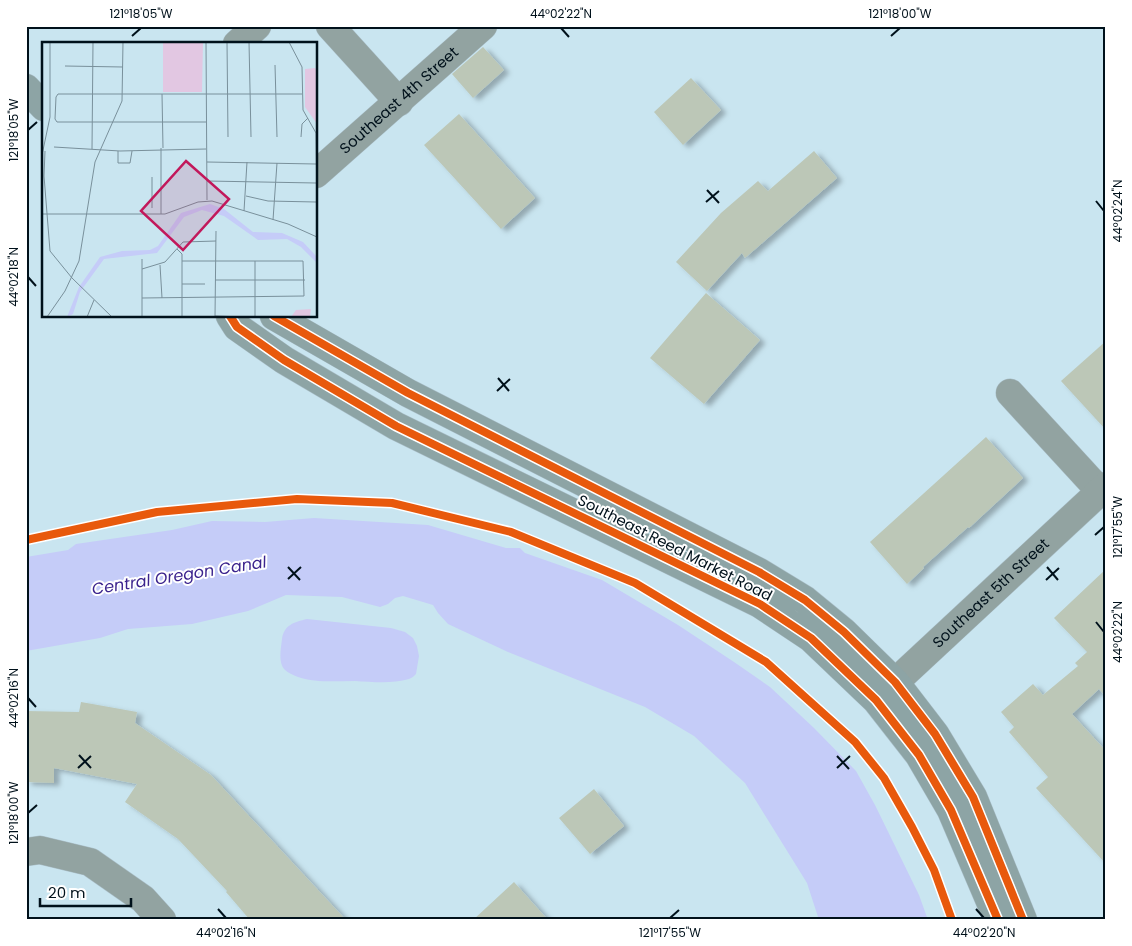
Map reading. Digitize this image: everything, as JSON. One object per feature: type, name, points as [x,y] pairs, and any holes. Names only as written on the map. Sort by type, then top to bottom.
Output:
[{"type":"main road","points":[[26,88],[42,105]]},
{"type":"main road","name":"Southeast Reed Market Road","points":[[231,318],[237,327],[284,360],[396,426],[760,604],[885,691],[935,734],[973,796],[1023,920]]},
{"type":"main road","name":"Southeast Reed Market Road","points":[[277,318],[408,393],[759,572],[805,600],[844,632],[885,691],[919,755],[952,810],[998,920]]},
{"type":"street","points":[[239,42],[257,26]]},
{"type":"street","points":[[330,26],[399,102]]},
{"type":"street","name":"Southeast 4th Street","points":[[318,172],[483,26]]},
{"type":"street","points":[[1010,393],[1103,489]]},
{"type":"street","name":"Southeast 5th Street","points":[[885,691],[1103,489]]},
{"type":"street","points":[[26,852],[40,850],[90,862],[143,899],[162,920]]},
{"type":"water","name":"Central Oregon Canal","points":[[314,518],[428,525],[506,548],[520,548],[525,553],[602,580],[678,625],[770,687],[856,771],[875,805],[919,895],[928,920],[819,920],[807,883],[745,783],[694,736],[645,707],[508,652],[448,624],[433,605],[403,596],[395,598],[388,604],[380,607],[342,597],[286,595],[248,611],[192,624],[128,629],[100,638],[26,651],[26,557],[68,550],[76,544],[172,530],[212,521],[265,522]]},
{"type":"water","points":[[307,619],[391,628],[405,632],[413,638],[417,646],[419,656],[416,674],[409,679],[396,682],[382,682],[319,681],[291,674],[284,669],[280,659],[283,634],[290,625]]},
{"type":"building","points":[[483,47],[504,70],[473,98],[452,74]]},
{"type":"building","points":[[691,78],[721,110],[683,145],[654,112]]},
{"type":"building","points":[[459,114],[535,198],[501,229],[424,145]]},
{"type":"building","points":[[814,151],[837,178],[745,258],[742,253],[707,291],[676,262],[721,213],[758,181],[768,191]]},
{"type":"building","points":[[706,293],[760,340],[704,404],[650,358]]},
{"type":"building","points":[[1106,341],[1106,430],[1061,381]]},
{"type":"building","points":[[986,437],[1023,478],[923,567],[907,584],[870,542]]},
{"type":"building","points":[[1106,569],[1106,697],[1099,689],[1072,714],[1106,751],[1106,864],[1036,788],[1048,777],[1009,732],[1014,727],[1001,712],[1033,684],[1043,695],[1078,666],[1075,663],[1087,652],[1054,618]]},
{"type":"building","points":[[81,702],[137,712],[135,723],[211,775],[346,920],[250,920],[227,891],[178,839],[125,802],[137,784],[54,768],[54,783],[26,782],[26,711],[79,712]]},
{"type":"building","points":[[594,789],[624,826],[590,854],[559,818]]},
{"type":"building","points":[[514,882],[548,920],[473,920]]},
{"type":"cycle path","points":[[231,318],[237,327],[284,360],[396,426],[760,604],[811,638],[876,700],[919,755],[951,810],[998,920]]},
{"type":"cycle path","points":[[277,318],[408,393],[759,572],[805,600],[844,632],[895,682],[935,734],[973,797],[1023,920]]},
{"type":"cycle path","points":[[26,540],[157,512],[297,499],[392,503],[511,532],[635,583],[766,662],[855,742],[884,778],[934,870],[952,920]]}]
